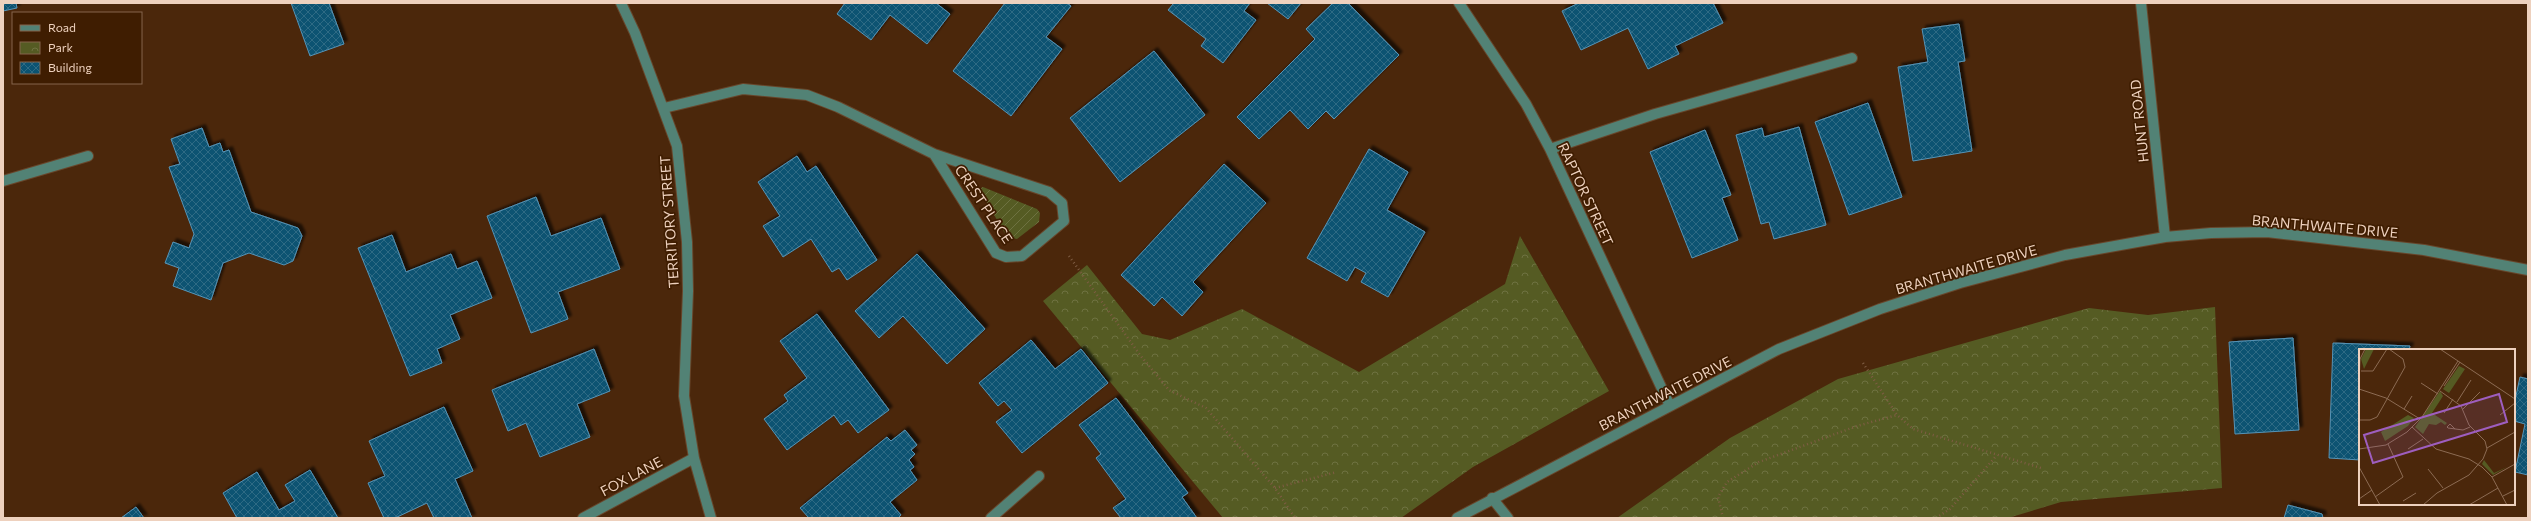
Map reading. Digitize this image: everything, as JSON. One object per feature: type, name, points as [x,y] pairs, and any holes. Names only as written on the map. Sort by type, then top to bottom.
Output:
[{"type":"street","name":"TERRITORY STREET","points":[[621,3],[636,33],[677,146],[683,193],[688,291],[684,396],[694,458],[711,518]]},
{"type":"street","name":"RAPTOR STREET","points":[[1459,3],[1526,104],[1550,150],[1670,406]]},
{"type":"street","name":"HUNT ROAD","points":[[2141,3],[2166,237]]},
{"type":"street","points":[[1550,150],[1655,114],[1852,58]]},
{"type":"street","name":"CREST PLACE","points":[[664,108],[743,89],[807,95],[838,107],[934,154],[1049,192],[1062,203],[1064,221],[1022,256],[1006,257],[996,253],[934,154]]},
{"type":"street","points":[[3,181],[88,156]]},
{"type":"street","name":"BRANTHWAITE DRIVE","points":[[1457,518],[1492,498],[1779,349],[1880,309],[1960,283],[2065,255],[2166,237],[2211,233],[2275,232],[2416,249],[2528,270]]},
{"type":"street","name":"FOX LANE","points":[[582,518],[694,458]]},
{"type":"street","points":[[991,518],[1039,476]]},
{"type":"street","points":[[1492,498],[1508,518]]},
{"type":"path","points":[[1069,256],[1140,355],[1169,390],[1206,408],[1275,488],[1295,518]]},
{"type":"path","points":[[1863,363],[1897,415],[1913,429],[2041,468]]},
{"type":"path","points":[[1723,518],[1718,497],[1727,482],[1759,462],[1857,426],[1897,415]]},
{"type":"path","points":[[1936,518],[1950,509],[1997,455]]},
{"type":"path","points":[[1275,488],[1338,472]]},
{"type":"green space","points":[[983,187],[1037,209],[1040,213],[1039,222],[1017,239],[1007,237],[979,189]]},
{"type":"green space","points":[[1520,236],[1609,391],[1473,467],[1401,518],[1223,518],[1043,301],[1087,265],[1142,334],[1170,340],[1242,309],[1359,372],[1505,284]]},
{"type":"green space","points":[[2215,307],[2222,488],[2061,502],[2008,518],[1617,518],[1730,438],[1838,379],[2089,308],[2148,315]]},
{"type":"building","points":[[3,3],[16,3],[17,8],[3,11]]},
{"type":"building","points":[[291,3],[329,3],[344,44],[310,56]]},
{"type":"building","points":[[845,3],[936,3],[950,14],[927,44],[890,15],[871,40],[837,14]]},
{"type":"building","points":[[1005,3],[1067,3],[1071,6],[1046,37],[1062,49],[1011,116],[953,71]]},
{"type":"building","points":[[1174,3],[1250,3],[1244,11],[1256,20],[1223,63],[1201,46],[1206,39],[1168,10]]},
{"type":"building","points":[[1267,3],[1301,3],[1288,19]]},
{"type":"building","points":[[1333,3],[1348,3],[1399,55],[1334,119],[1326,111],[1308,129],[1290,110],[1259,139],[1237,117],[1315,39],[1306,29]]},
{"type":"building","points":[[1579,3],[1713,3],[1723,23],[1675,46],[1679,54],[1648,69],[1628,28],[1581,50],[1562,11]]},
{"type":"building","points":[[1959,24],[1965,61],[1958,62],[1972,151],[1913,161],[1898,67],[1928,62],[1922,29]]},
{"type":"building","points":[[1154,51],[1205,115],[1120,182],[1070,118]]},
{"type":"building","points":[[1868,103],[1902,197],[1849,215],[1815,122]]},
{"type":"building","points":[[1799,127],[1826,225],[1774,239],[1769,222],[1761,224],[1736,135],[1762,128],[1764,137]]},
{"type":"building","points":[[202,128],[209,147],[220,143],[223,152],[229,150],[251,212],[298,228],[302,236],[293,261],[284,265],[249,253],[223,263],[211,300],[173,286],[179,268],[165,263],[173,242],[189,248],[194,234],[169,167],[180,164],[171,139]]},
{"type":"building","points":[[1705,130],[1731,195],[1722,198],[1738,240],[1692,258],[1650,152]]},
{"type":"building","points":[[1369,149],[1408,172],[1387,210],[1425,232],[1388,297],[1361,282],[1366,273],[1355,267],[1347,281],[1307,258]]},
{"type":"building","points":[[797,156],[807,172],[816,166],[877,260],[847,280],[839,268],[832,272],[811,239],[783,257],[763,226],[780,216],[758,182]]},
{"type":"building","points":[[1224,164],[1266,203],[1193,282],[1203,292],[1182,316],[1162,297],[1154,306],[1121,275]]},
{"type":"building","points":[[536,197],[551,236],[601,218],[620,269],[558,292],[568,319],[531,333],[487,216]]},
{"type":"building","points":[[392,235],[406,272],[451,254],[457,269],[477,261],[492,298],[450,315],[460,339],[437,349],[442,363],[410,376],[358,248]]},
{"type":"building","points":[[917,254],[985,329],[947,364],[903,316],[879,338],[855,311]]},
{"type":"building","points":[[817,314],[889,410],[858,433],[848,420],[841,425],[834,415],[787,450],[764,419],[788,401],[784,395],[807,378],[780,341]]},
{"type":"building","points":[[2293,338],[2299,430],[2235,434],[2229,342]]},
{"type":"building","points":[[1031,340],[1055,369],[1081,349],[1108,383],[1022,453],[996,422],[1012,410],[1004,401],[998,406],[979,383]]},
{"type":"building","points":[[2333,343],[2410,346],[2409,349],[2359,349],[2359,460],[2329,458]]},
{"type":"building","points":[[594,349],[610,391],[577,404],[590,437],[540,457],[526,423],[508,431],[492,390]]},
{"type":"building","points":[[2520,377],[2528,379],[2528,475],[2515,472],[2525,424],[2515,421],[2515,400]]},
{"type":"building","points":[[1116,398],[1188,493],[1182,497],[1197,518],[1121,518],[1113,508],[1126,499],[1096,458],[1101,454],[1079,425]]},
{"type":"building","points":[[444,407],[473,471],[455,479],[472,518],[434,518],[427,503],[395,518],[384,518],[368,483],[385,476],[369,441]]},
{"type":"building","points":[[905,430],[917,445],[911,450],[915,454],[909,460],[914,467],[910,470],[917,480],[890,502],[901,515],[898,518],[809,518],[800,508],[887,437],[891,441]]},
{"type":"building","points":[[310,470],[338,518],[237,518],[223,493],[257,472],[279,510],[295,501],[285,485]]},
{"type":"building","points":[[2288,505],[2322,514],[2323,518],[2284,518]]},
{"type":"building","points":[[136,507],[144,518],[121,518]]}]
